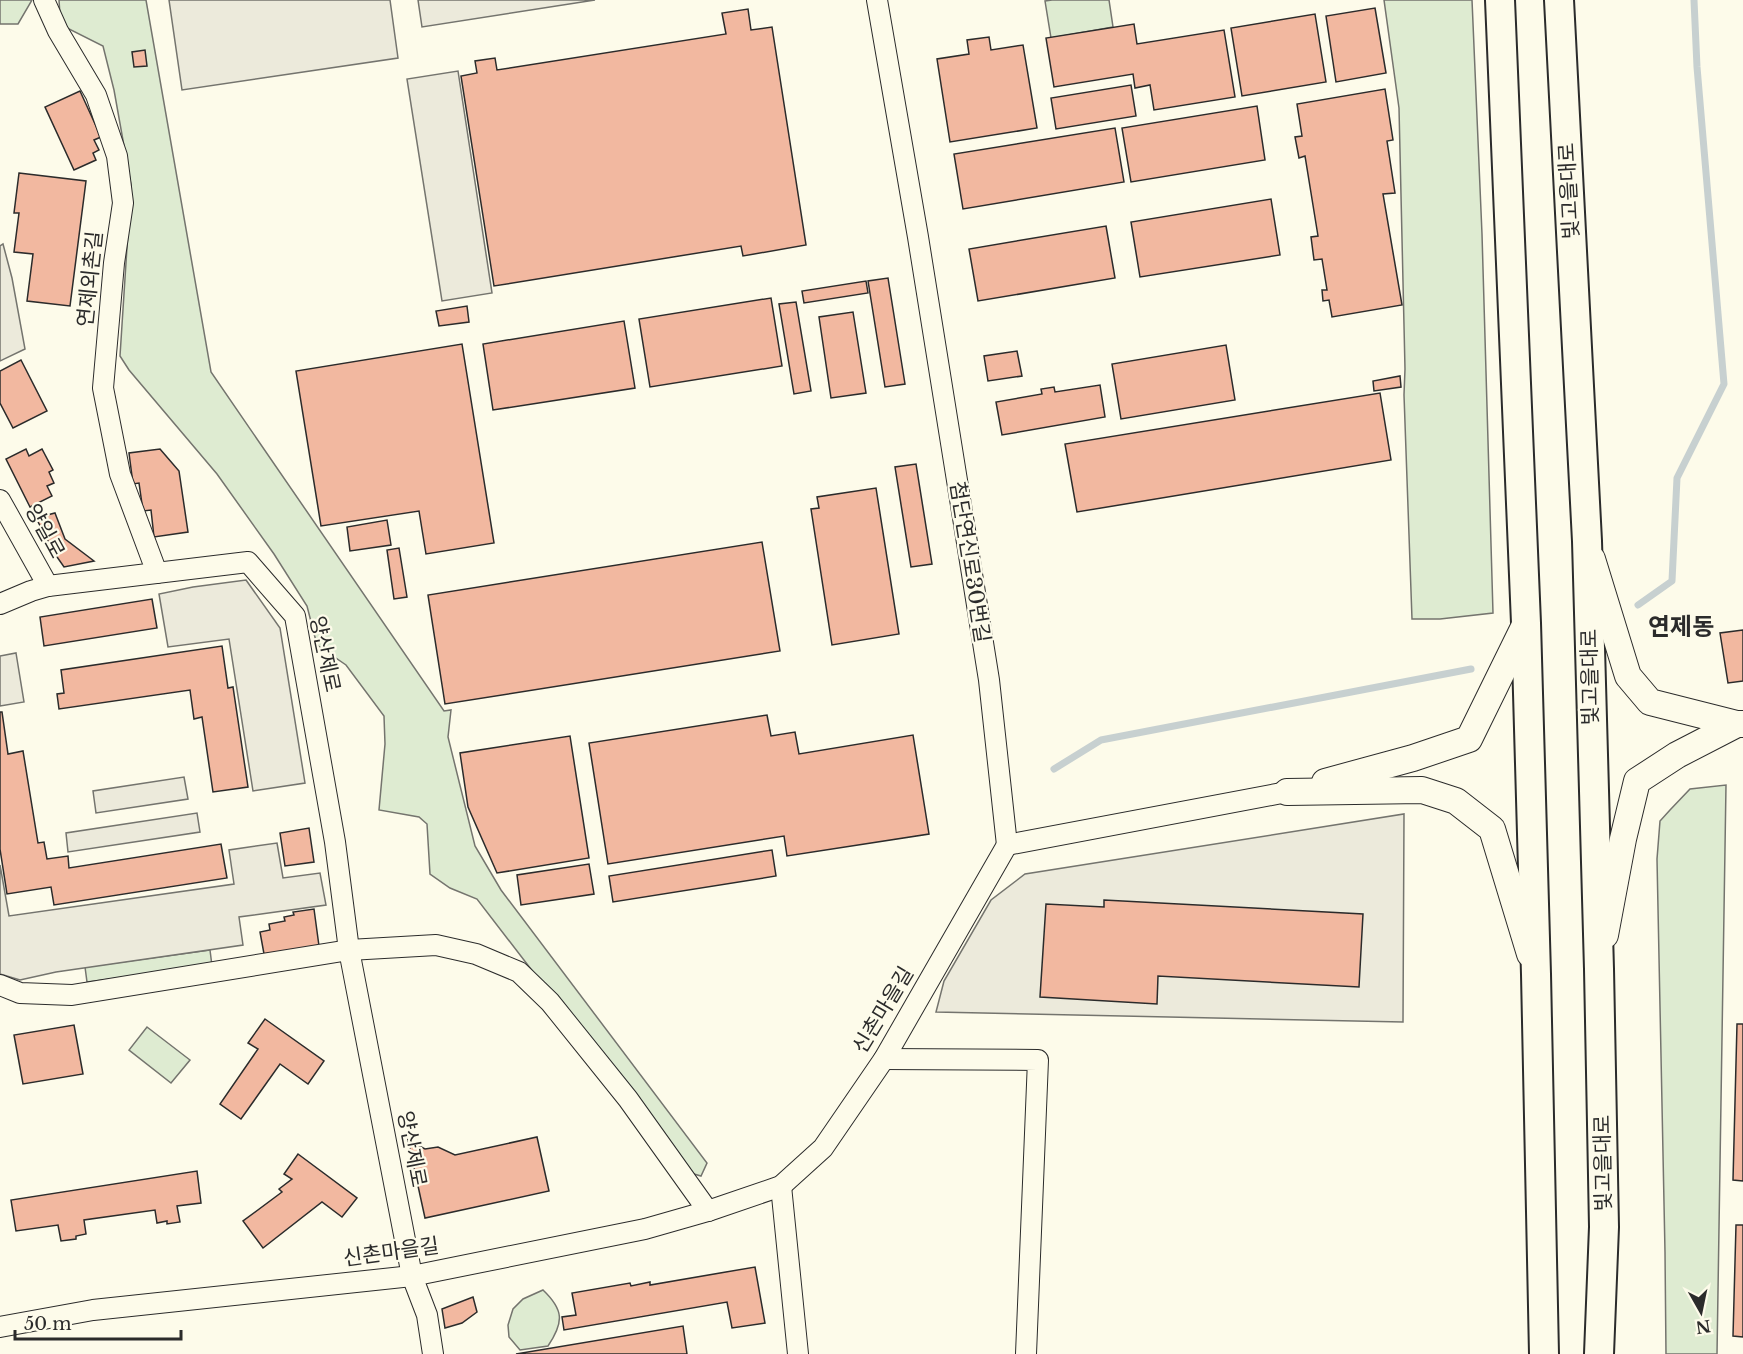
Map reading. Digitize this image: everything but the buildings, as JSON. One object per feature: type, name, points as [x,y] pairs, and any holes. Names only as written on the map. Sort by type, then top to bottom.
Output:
[{"type":"main road","points":[[1500,0],[1526,623],[1544,1354]]},
{"type":"main road","name":"빛고을대로","points":[[1559,0],[1587,541],[1604,1227],[1599,1354]]},
{"type":"main road","points":[[1535,1354],[1540,1227]]},
{"type":"main road","points":[[1604,1227],[1607,1354]]},
{"type":"street","name":"연제외촌길","points":[[44,0],[58,31],[96,95],[117,156],[123,203],[114,263],[103,388],[120,474],[157,573]]},
{"type":"street","name":"첨단연신로30번길","points":[[877,0],[918,237],[987,668],[1007,845]]},
{"type":"street","name":"양일로","points":[[0,500],[48,586]]},
{"type":"street","points":[[1587,541],[1628,676],[1650,702],[1740,724]]},
{"type":"street","name":"양산제로","points":[[0,604],[48,586],[248,562],[295,616],[335,842],[349,950],[412,1276],[427,1315],[433,1354]]},
{"type":"street","points":[[1007,845],[1287,792],[1413,758],[1469,739],[1526,623]]},
{"type":"street","points":[[1599,969],[1623,839],[1637,781],[1677,755],[1740,724]]},
{"type":"street","points":[[1287,792],[1422,790],[1456,801],[1492,829],[1536,974]]},
{"type":"street","name":"신촌마을길","points":[[0,1327],[93,1310],[412,1276],[645,1229],[708,1211],[781,1186],[823,1148],[884,1059],[1007,845]]},
{"type":"street","points":[[0,986],[20,993],[72,995],[349,950],[436,945],[476,954],[519,972],[550,1002],[628,1099],[708,1211]]},
{"type":"street","points":[[884,1059],[1038,1060],[1026,1354]]},
{"type":"street","points":[[781,1186],[798,1354]]},
{"type":"green space","points":[[0,0],[32,0],[18,24],[0,24]]},
{"type":"green space","points":[[59,0],[146,0],[211,372],[444,711],[451,710],[448,737],[475,846],[501,890],[707,1163],[701,1176],[687,1172],[477,899],[450,888],[430,874],[427,824],[419,817],[379,810],[385,744],[384,716],[346,665],[317,645],[307,606],[274,554],[217,474],[129,370],[120,356],[131,185],[114,90],[103,46],[67,28],[60,15]]},
{"type":"green space","points":[[1109,0],[1113,27],[1051,38],[1045,1]]},
{"type":"green space","points":[[1384,0],[1472,0],[1482,234],[1493,613],[1440,619],[1412,619],[1404,395],[1399,108]]},
{"type":"green space","points":[[1726,785],[1717,1354],[1666,1354],[1657,859],[1660,821],[1690,789]]},
{"type":"green space","points":[[210,950],[212,966],[87,982],[85,967]]},
{"type":"green space","points":[[147,1027],[190,1060],[171,1083],[129,1050]]},
{"type":"green space","points":[[543,1290],[558,1310],[557,1330],[548,1346],[520,1350],[509,1337],[508,1325],[513,1309],[523,1299]]},
{"type":"shaded area","points":[[169,0],[390,0],[398,58],[182,90]]},
{"type":"shaded area","points":[[418,0],[595,0],[422,27]]},
{"type":"shaded area","points":[[458,71],[492,293],[442,301],[407,79]]},
{"type":"shaded area","points":[[3,244],[12,278],[25,349],[0,361],[0,246]]},
{"type":"shaded area","points":[[246,580],[280,628],[305,783],[253,791],[229,639],[168,647],[159,594]]},
{"type":"shaded area","points":[[16,653],[24,702],[0,706],[0,656]]},
{"type":"shaded area","points":[[184,777],[188,799],[96,813],[93,791]]},
{"type":"shaded area","points":[[197,813],[200,832],[68,852],[66,833]]},
{"type":"shaded area","points":[[1404,814],[1403,1022],[936,1012],[944,981],[991,900],[1025,874]]},
{"type":"shaded area","points":[[277,843],[283,878],[320,873],[326,905],[239,917],[243,945],[56,972],[20,980],[0,974],[0,865],[9,916],[234,884],[229,850]]},
{"type":"waterway","points":[[1638,605],[1672,581],[1677,478],[1724,384],[1697,67],[1694,0]]},
{"type":"waterway","points":[[1054,769],[1101,740],[1471,669]]},
{"type":"district","name":"연제동","points":[[1681,627]]}]
